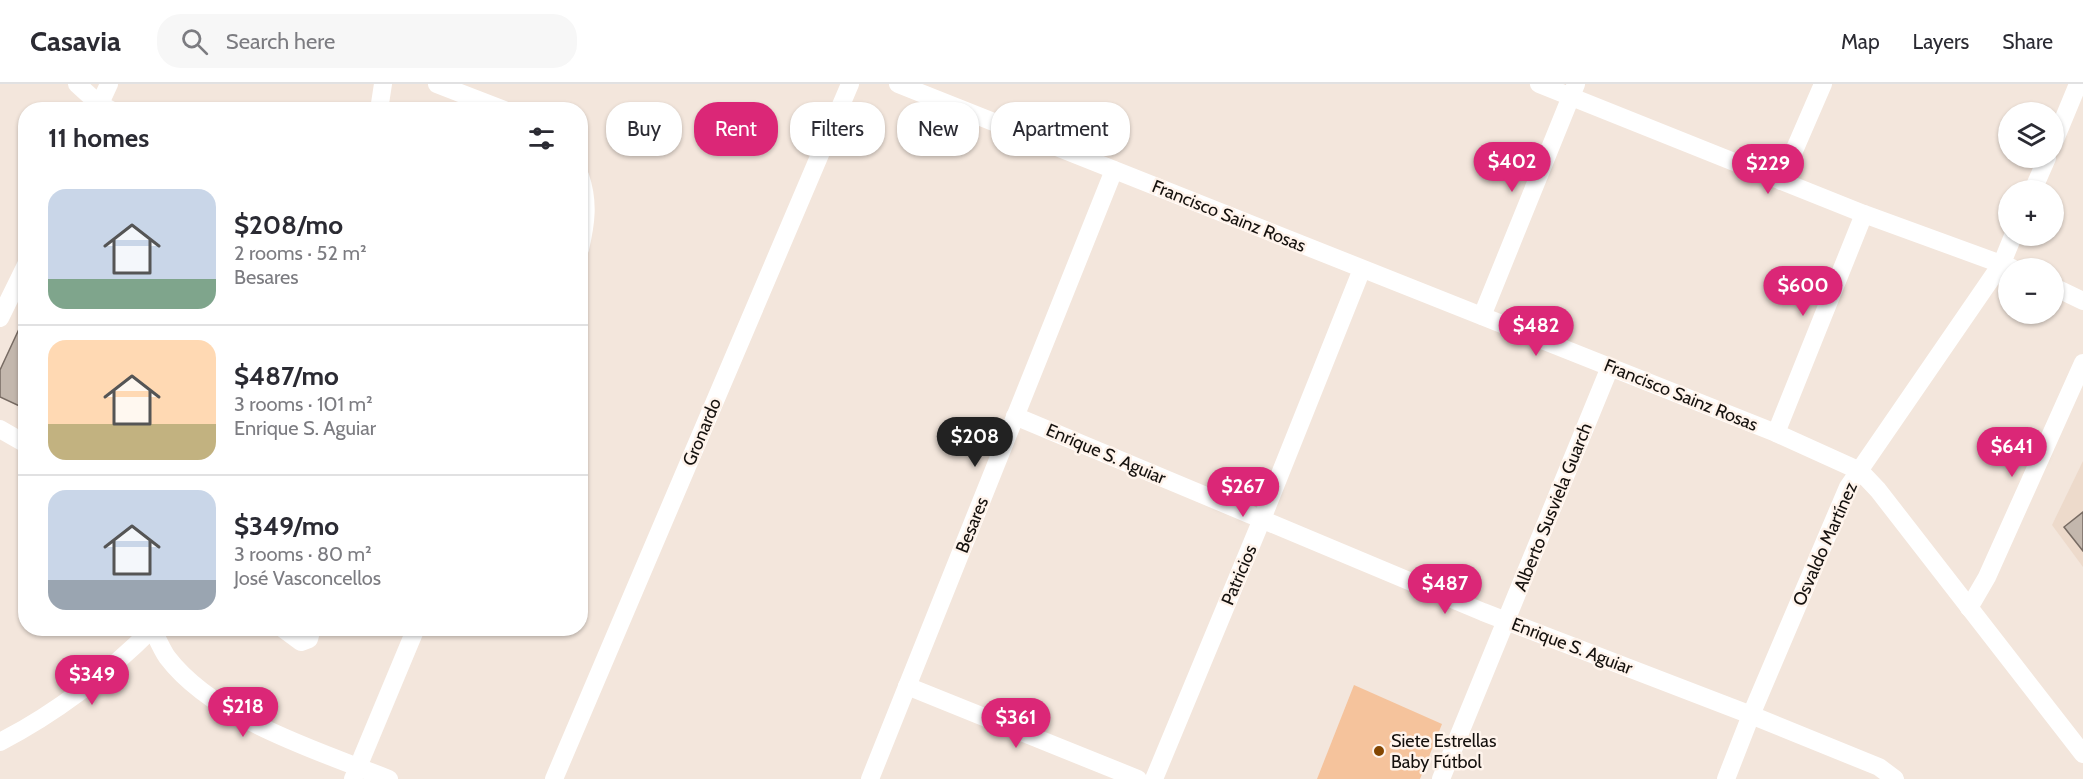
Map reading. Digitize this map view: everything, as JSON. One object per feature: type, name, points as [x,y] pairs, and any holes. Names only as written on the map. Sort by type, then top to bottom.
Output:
[{"type":"street","points":[[77,84],[96,102]]},
{"type":"street","points":[[104,102],[109,84]]},
{"type":"street","points":[[380,102],[383,84]]},
{"type":"street","points":[[437,84],[483,102]]},
{"type":"street","name":"Gronardo","points":[[554,779],[850,84]]},
{"type":"street","name":"Francisco Sainz Rosas","points":[[898,84],[1776,433],[1860,471],[1878,490],[2083,754]]},
{"type":"street","points":[[1539,84],[1574,90],[1781,181],[1998,263]]},
{"type":"street","points":[[1781,181],[1823,84]]},
{"type":"street","points":[[2064,118],[2078,84]]},
{"type":"street","points":[[1482,316],[1574,90]]},
{"type":"street","name":"Besares","points":[[870,779],[1114,170]]},
{"type":"street","points":[[1776,433],[1864,214]]},
{"type":"street","name":"Patricios","points":[[1154,779],[1262,519],[1362,269]]},
{"type":"street","name":"Osvaldo Martínez","points":[[1726,779],[1848,487],[1998,279]]},
{"type":"street","points":[[0,318],[18,281]]},
{"type":"street","points":[[2064,293],[2083,302]]},
{"type":"street","points":[[1969,608],[1987,577],[2083,363]]},
{"type":"street","name":"Alberto Susviela Guarch","points":[[1441,779],[1610,367]]},
{"type":"street","name":"Enrique S. Aguiar","points":[[1015,416],[1507,620],[1879,767],[1895,779]]},
{"type":"street","points":[[0,429],[18,439]]},
{"type":"street","points":[[0,742],[53,712],[104,675],[145,636]]},
{"type":"street","points":[[156,636],[166,656],[186,678],[219,704],[252,723],[355,773],[389,779]]},
{"type":"street","points":[[293,636],[301,642],[309,639],[310,636]]},
{"type":"street","points":[[355,773],[413,636]]},
{"type":"street","points":[[907,686],[1138,779]]},
{"type":"shaded area","points":[[2083,461],[2083,567],[2052,525]]},
{"type":"shaded area","name":"Siete Estrellas Baby Fútbol","points":[[1354,685],[1442,724],[1420,779],[1317,779]]},
{"type":"building","points":[[18,331],[18,405],[0,397],[0,370]]},
{"type":"building","points":[[2083,512],[2083,551],[2064,527]]},
{"type":"place","name":"Siete Estrellas Baby Fútbol","points":[[1379,751]]}]
